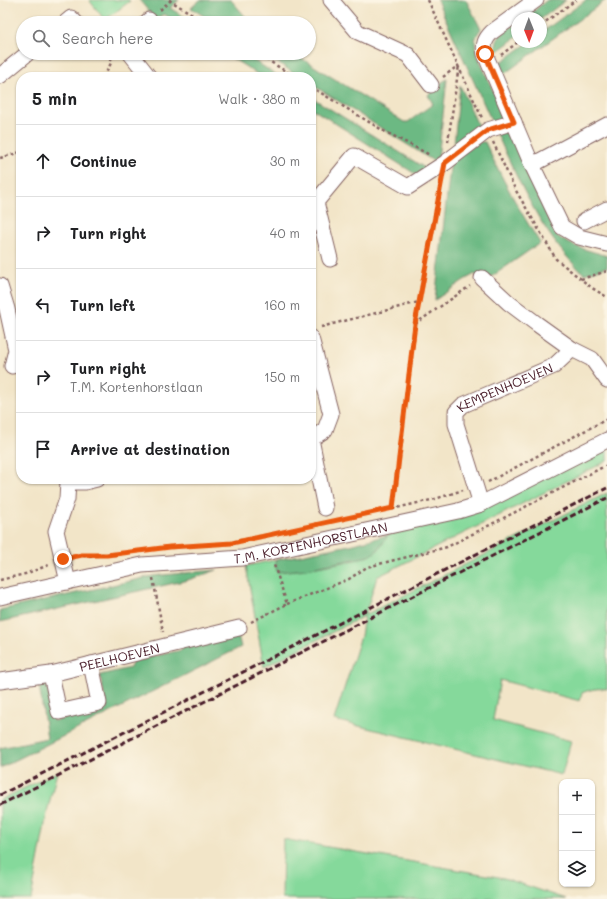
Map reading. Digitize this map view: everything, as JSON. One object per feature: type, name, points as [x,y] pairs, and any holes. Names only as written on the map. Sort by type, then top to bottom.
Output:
[{"type":"street","points":[[331,0],[358,32],[408,55],[431,85]]},
{"type":"street","points":[[536,0],[492,32],[486,38],[483,46],[532,164],[562,227],[579,237],[607,244]]},
{"type":"street","points":[[0,76],[19,60]]},
{"type":"street","points":[[136,60],[145,72]]},
{"type":"street","points":[[330,259],[316,202],[354,156],[408,187],[445,163],[488,130],[514,122]]},
{"type":"street","points":[[532,164],[607,125]]},
{"type":"street","points":[[584,222],[607,209]]},
{"type":"street","points":[[482,278],[509,303],[572,349],[592,359],[607,380]]},
{"type":"street","points":[[0,286],[14,307],[16,350],[11,369]]},
{"type":"street","points":[[316,338],[331,414],[325,430],[316,436]]},
{"type":"street","name":"KEMPENHOEVEN","points":[[481,504],[456,424],[456,412],[462,405],[554,366],[572,349]]},
{"type":"street","name":"T.M. KORTENHORSTLAAN","points":[[0,597],[142,565],[242,558],[269,553],[458,511],[481,504],[607,440]]},
{"type":"street","points":[[316,464],[325,508]]},
{"type":"street","points":[[67,484],[67,500],[56,531],[68,582]]},
{"type":"street","name":"PEELHOEVEN","points":[[0,681],[51,674],[239,628]]},
{"type":"street","points":[[51,674],[59,712],[99,703],[91,664]]},
{"type":"path","points":[[169,0],[195,16]]},
{"type":"path","points":[[428,0],[515,189],[556,259],[592,288],[607,297]]},
{"type":"path","points":[[547,21],[576,0]]},
{"type":"path","points":[[489,63],[511,47]]},
{"type":"path","points":[[106,72],[111,60]]},
{"type":"path","points":[[267,60],[287,72]]},
{"type":"path","points":[[431,85],[459,65]]},
{"type":"path","points":[[393,508],[415,324],[445,163],[459,65]]},
{"type":"path","points":[[316,90],[384,131],[445,163]]},
{"type":"path","points":[[0,158],[16,153]]},
{"type":"path","points":[[581,279],[607,271]]},
{"type":"path","points":[[415,324],[482,278]]},
{"type":"path","points":[[316,333],[419,302]]},
{"type":"path","name":"T.M. KORTENHORSTLAAN","points":[[386,510],[435,499],[489,481],[607,419]]},
{"type":"path","points":[[239,628],[287,604],[349,579],[367,567],[447,548],[607,465]]},
{"type":"path","name":"T.M. KORTENHORSTLAAN","points":[[232,543],[277,534]]},
{"type":"path","points":[[262,537],[287,604]]},
{"type":"path","points":[[0,580],[25,574],[63,559],[82,555],[107,555],[123,553]]},
{"type":"path","points":[[150,565],[165,646]]},
{"type":"green space","points":[[89,0],[130,1],[110,16],[102,16]]},
{"type":"green space","points":[[139,0],[179,0],[170,8],[183,16],[167,16],[164,14],[161,16],[153,16]]},
{"type":"green space","points":[[200,0],[231,0],[245,16],[204,16],[191,8]]},
{"type":"green space","points":[[437,0],[466,0],[481,29],[475,40],[477,54],[503,113],[503,118],[492,122]]},
{"type":"green space","points":[[547,0],[566,0],[547,14],[547,12],[532,12]]},
{"type":"green space","points":[[586,0],[606,0],[547,43],[547,29]]},
{"type":"green space","points":[[511,27],[511,41],[496,52],[497,42],[501,34]]},
{"type":"green space","points":[[521,48],[540,48],[504,74],[500,63]]},
{"type":"green space","points":[[235,60],[253,60],[272,72],[254,72]]},
{"type":"green space","points":[[274,60],[304,60],[404,122],[408,122],[433,104],[428,95],[447,79],[438,159],[435,162],[316,87],[316,72],[292,72]]},
{"type":"green space","points":[[460,85],[479,128],[463,137],[454,145]]},
{"type":"green space","points":[[316,100],[428,170],[420,177],[316,111]]},
{"type":"green space","points":[[508,131],[556,235],[574,245],[607,256],[607,267],[584,274],[557,244],[534,209],[497,134]]},
{"type":"green space","points":[[480,142],[485,142],[497,168],[540,243],[482,282],[475,274],[435,300],[451,160]]},
{"type":"green space","points":[[607,445],[607,461],[377,577],[365,615],[607,493],[607,689],[594,689],[582,693],[580,701],[500,680],[493,720],[571,741],[562,775],[334,720],[361,636],[364,616],[264,667],[246,566],[275,560],[277,572],[306,569],[355,560],[379,549],[388,535],[455,515]]},
{"type":"green space","points":[[388,535],[379,549],[370,556],[306,569],[277,572],[275,560],[350,545]]},
{"type":"green space","points":[[217,570],[188,580],[0,622],[0,610],[153,576]]},
{"type":"green space","points":[[237,631],[241,647],[0,768],[0,748],[47,738],[39,685],[47,683],[53,721],[107,709],[100,675],[130,668],[133,661],[182,650],[183,644]]},
{"type":"green space","points":[[57,772],[48,808],[31,899],[0,899],[0,800]]},
{"type":"green space","points":[[283,839],[504,878],[566,899],[282,899]]},
{"type":"railway","points":[[0,795],[607,488]]},
{"type":"railway","points":[[0,805],[607,498]]},
{"type":"route","points":[[63,559],[82,555],[107,555],[170,547],[232,543],[393,508],[415,324],[445,163],[488,130],[514,122],[485,54]]}]
